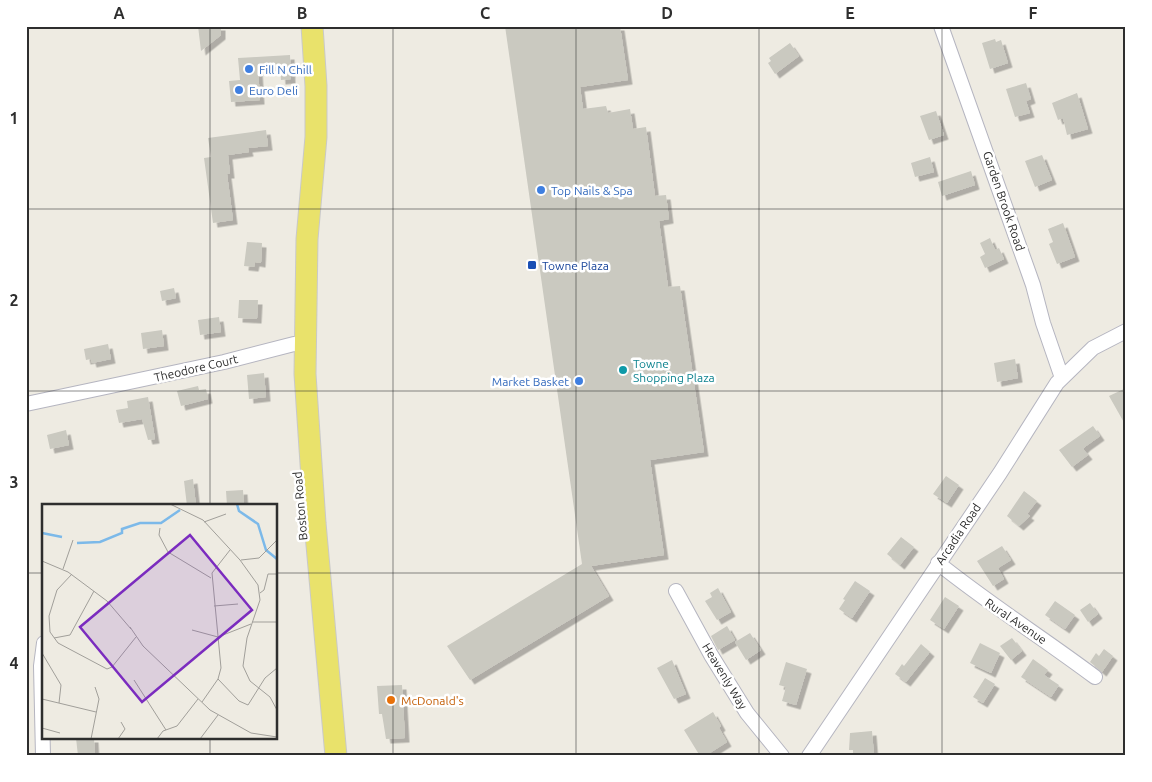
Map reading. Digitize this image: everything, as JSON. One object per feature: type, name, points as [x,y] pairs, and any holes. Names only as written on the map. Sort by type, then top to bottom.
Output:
[{"type":"main road","name":"Boston Road","points":[[312,26],[316,86],[316,137],[307,257],[304,342],[306,412],[336,756]]},
{"type":"main road","name":"Boston Road","points":[[307,257],[299,293],[294,344],[294,440],[324,756]]},
{"type":"street","name":"Garden Brook Road","points":[[941,26],[1033,285],[1042,322],[1062,378]]},
{"type":"street","name":"Arcadia Road","points":[[809,756],[1062,378],[1093,348],[1126,331]]},
{"type":"street","name":"Theodore Court","points":[[26,404],[215,364],[294,344]]},
{"type":"street","name":"Rural Avenue","points":[[938,563],[988,603],[1047,641],[1095,677]]},
{"type":"street","name":"Heavenly Way","points":[[676,592],[711,655],[747,713],[782,756]]},
{"type":"street","points":[[42,658],[42,711]]},
{"type":"street","points":[[43,740],[43,756]]},
{"type":"building","points":[[198,26],[221,26],[221,35],[201,51]]},
{"type":"building","name":"Towne Shopping Plaza","points":[[505,26],[620,26],[628,80],[580,87],[583,109],[606,106],[608,113],[630,109],[633,129],[646,127],[655,196],[666,195],[669,219],[659,221],[668,287],[680,286],[704,452],[650,460],[664,555],[591,566],[609,596],[470,680],[447,646],[582,564]]},
{"type":"building","points":[[995,39],[996,42],[1001,40],[1008,63],[990,69],[982,43]]},
{"type":"building","points":[[790,43],[799,56],[775,74],[768,63],[771,61],[769,58]]},
{"type":"building","name":"Fill N Chill","points":[[290,55],[291,79],[281,80],[280,66],[258,68],[260,100],[231,102],[229,81],[240,80],[238,58]]},
{"type":"building","points":[[1026,83],[1031,99],[1026,101],[1030,113],[1015,117],[1006,89]]},
{"type":"building","points":[[1077,93],[1088,129],[1067,135],[1063,118],[1058,120],[1052,103]]},
{"type":"building","points":[[936,111],[944,135],[929,140],[920,116]]},
{"type":"building","points":[[266,130],[268,146],[248,148],[249,152],[228,155],[230,174],[227,174],[233,220],[213,223],[204,158],[211,157],[208,138]]},
{"type":"building","points":[[1042,155],[1052,180],[1035,187],[1025,161]]},
{"type":"building","points":[[930,157],[934,172],[915,177],[911,163]]},
{"type":"building","points":[[971,171],[975,185],[942,196],[938,182]]},
{"type":"building","points":[[1063,223],[1075,257],[1057,264],[1049,244],[1053,242],[1048,229]]},
{"type":"building","points":[[990,238],[995,250],[999,248],[1004,259],[985,268],[980,257],[985,254],[980,243]]},
{"type":"building","points":[[247,242],[262,243],[261,263],[255,262],[254,267],[244,266]]},
{"type":"building","points":[[174,288],[176,298],[162,301],[160,291]]},
{"type":"building","points":[[239,300],[258,300],[257,319],[238,318]]},
{"type":"building","points":[[219,317],[221,332],[200,335],[198,320]]},
{"type":"building","points":[[162,330],[164,346],[143,349],[141,333]]},
{"type":"building","points":[[108,344],[111,359],[92,363],[91,359],[86,360],[84,349]]},
{"type":"building","points":[[1015,359],[1018,378],[997,382],[994,363]]},
{"type":"building","points":[[264,373],[266,397],[249,399],[247,375]]},
{"type":"building","points":[[198,386],[199,390],[206,389],[208,399],[181,406],[177,391]]},
{"type":"building","points":[[1126,388],[1126,426],[1109,396]]},
{"type":"building","points":[[148,397],[155,439],[148,440],[142,419],[119,423],[116,410],[128,408],[127,401]]},
{"type":"building","points":[[1093,426],[1100,436],[1083,449],[1088,455],[1072,467],[1059,450]]},
{"type":"building","points":[[66,430],[69,445],[50,449],[47,435]]},
{"type":"building","points":[[946,476],[959,485],[947,503],[933,494]]},
{"type":"building","points":[[193,479],[196,504],[187,504],[184,481]]},
{"type":"building","points":[[243,490],[244,504],[227,504],[226,491]]},
{"type":"building","points":[[1024,491],[1037,501],[1027,514],[1030,516],[1019,526],[1007,516]]},
{"type":"building","points":[[901,537],[914,547],[900,565],[887,554]]},
{"type":"building","points":[[1002,546],[1011,560],[998,568],[1004,579],[993,586],[977,561]]},
{"type":"building","points":[[855,581],[870,591],[852,618],[839,609]]},
{"type":"building","points":[[718,588],[731,612],[717,620],[705,601],[712,597],[710,593]]},
{"type":"building","points":[[945,597],[959,606],[944,629],[930,620]]},
{"type":"building","points":[[1055,601],[1075,615],[1065,629],[1045,615]]},
{"type":"building","points":[[1090,603],[1098,614],[1088,622],[1080,610]]},
{"type":"building","points":[[727,626],[735,640],[718,650],[711,636]]},
{"type":"building","points":[[750,633],[761,650],[746,660],[735,642]]},
{"type":"building","points":[[1012,638],[1022,651],[1011,660],[1000,646]]},
{"type":"building","points":[[980,643],[1000,653],[991,673],[970,663]]},
{"type":"building","points":[[921,644],[930,652],[906,682],[895,674],[902,664],[904,666]]},
{"type":"building","points":[[1104,649],[1113,656],[1102,672],[1090,662],[1096,653],[1099,656]]},
{"type":"building","points":[[1033,659],[1048,670],[1044,675],[1059,685],[1051,697],[1021,677]]},
{"type":"building","points":[[672,660],[686,694],[674,699],[657,668]]},
{"type":"building","points":[[786,662],[807,669],[796,705],[782,701],[786,687],[779,685]]},
{"type":"building","points":[[985,678],[995,684],[983,703],[973,697]]},
{"type":"building","name":"McDonald's","points":[[402,685],[405,738],[386,739],[382,714],[379,714],[377,686]]},
{"type":"building","points":[[713,712],[727,742],[705,756],[700,756],[684,730]]},
{"type":"building","points":[[872,731],[874,756],[853,756],[853,750],[849,750],[850,733]]},
{"type":"building","points":[[76,740],[94,740],[95,756],[78,756]]},
{"type":"place","name":"Fill N Chill","points":[[249,69]]},
{"type":"place","name":"Euro Deli","points":[[239,90]]},
{"type":"place","name":"Top Nails & Spa","points":[[541,190]]},
{"type":"place","name":"Towne Plaza","points":[[532,265]]},
{"type":"place","name":"Towne Shopping Plaza","points":[[623,370]]},
{"type":"place","name":"Market Basket","points":[[579,381]]},
{"type":"place","name":"McDonald's","points":[[391,700]]}]
